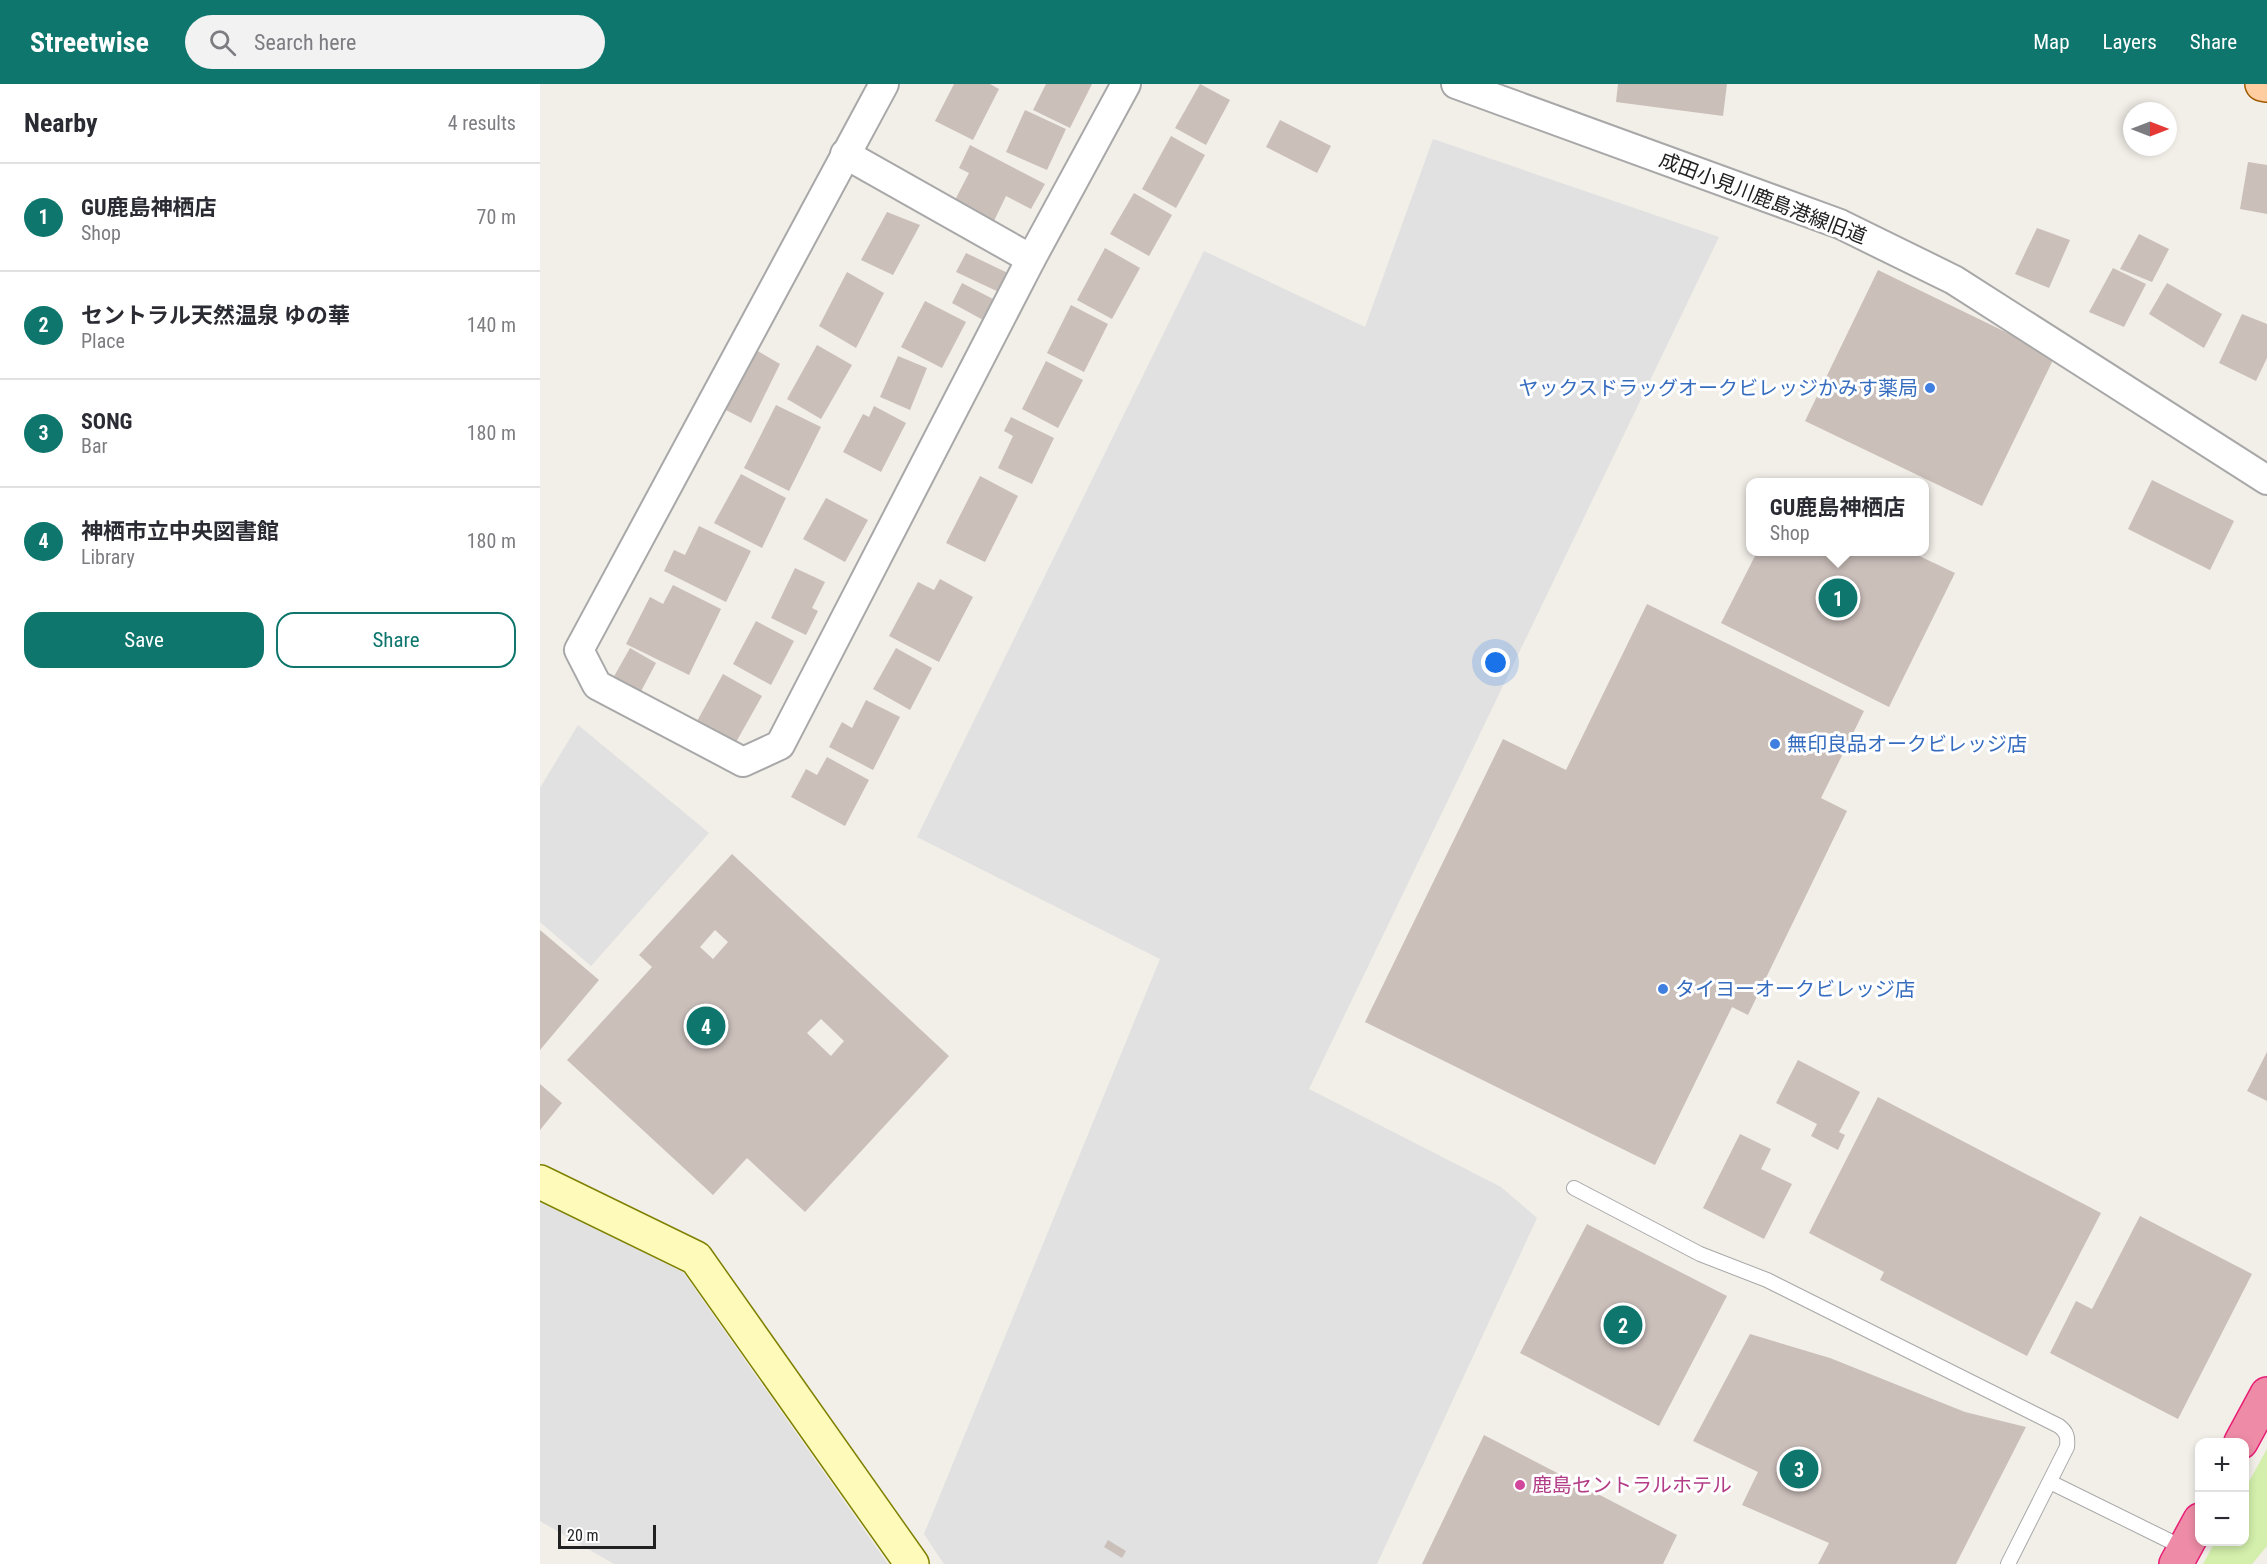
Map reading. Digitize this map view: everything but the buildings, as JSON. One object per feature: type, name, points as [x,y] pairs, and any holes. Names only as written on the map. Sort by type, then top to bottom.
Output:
[{"type":"highway","points":[[2244,1438],[2267,1394]]},
{"type":"highway","points":[[2180,1556],[2195,1528]]},
{"type":"main road","points":[[2262,84],[2267,85]]},
{"type":"street","points":[[884,84],[579,650],[597,685],[743,762],[780,745],[1031,259],[1126,84]]},
{"type":"street","name":"成田小見川鹿島港線旧道","points":[[1456,84],[1840,224],[1954,280],[2267,480]]},
{"type":"street","points":[[845,154],[1031,259]]},
{"type":"street","points":[[540,1182],[696,1258],[912,1564]]},
{"type":"lane","points":[[1574,1188],[1700,1254],[1767,1280],[2065,1431],[2068,1438],[2067,1447],[2008,1564]]},
{"type":"lane","points":[[2050,1482],[2180,1556]]},
{"type":"green space","points":[[2267,1449],[2267,1546],[2252,1564],[2203,1564],[2213,1546],[2249,1546],[2249,1482]]},
{"type":"shaded area","points":[[1433,139],[1719,237],[1309,1089],[1501,1187],[1537,1218],[1377,1564],[944,1564],[924,1534],[1160,959],[917,837],[1204,251],[1365,327]]},
{"type":"shaded area","points":[[578,725],[709,833],[591,966],[540,922],[540,788]]},
{"type":"shaded area","points":[[540,1200],[683,1272],[888,1564],[614,1564],[540,1521]]},
{"type":"place","name":"ヤックスドラッグオークビレッジかみす薬局","points":[[1930,388]]},
{"type":"place","name":"GU鹿島神栖店","points":[[1838,598]]},
{"type":"place","name":"無印良品オークビレッジ店","points":[[1775,744]]},
{"type":"place","name":"タイヨーオークビレッジ店","points":[[1663,989]]},
{"type":"place","name":"神栖市立中央図書館","points":[[706,1026]]},
{"type":"place","name":"セントラル天然温泉 ゆの華","points":[[1623,1325]]},
{"type":"place","name":"SONG","points":[[1799,1469]]},
{"type":"place","name":"鹿島セントラルホテル","points":[[1520,1485]]}]
